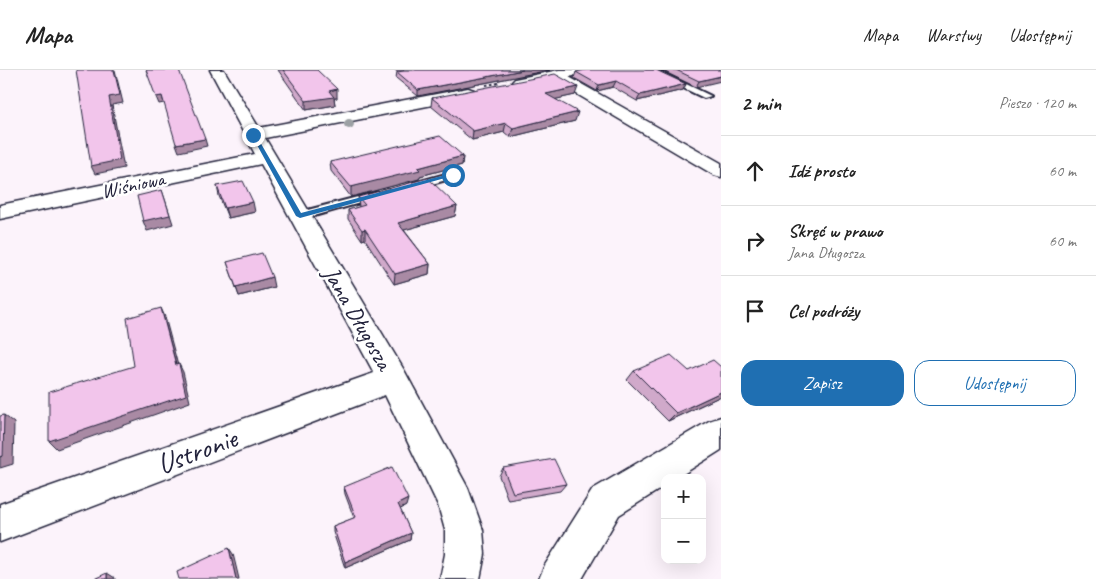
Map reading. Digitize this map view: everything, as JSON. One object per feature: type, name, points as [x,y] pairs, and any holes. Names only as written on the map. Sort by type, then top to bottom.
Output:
[{"type":"street","name":"Jana Długosza","points":[[217,70],[393,379],[455,501],[464,530],[465,554],[462,579]]},
{"type":"street","points":[[506,85],[582,70]]},
{"type":"street","points":[[555,75],[721,171]]},
{"type":"street","name":"Wiśniowa","points":[[0,212],[487,89]]},
{"type":"street","name":"Ustronie","points":[[0,523],[393,379]]},
{"type":"street","points":[[559,579],[606,502],[721,432]]},
{"type":"lane","points":[[650,70],[707,96]]},
{"type":"lane","points":[[405,188],[453,175]]},
{"type":"lane","points":[[300,216],[386,193]]},
{"type":"building","points":[[76,70],[114,70],[120,95],[109,97],[120,160],[91,166]]},
{"type":"building","points":[[146,70],[179,70],[205,139],[176,144],[162,96],[156,97]]},
{"type":"building","points":[[283,70],[317,70],[337,89],[329,91],[334,97],[306,101]]},
{"type":"building","points":[[403,70],[523,70],[418,90],[397,72]]},
{"type":"building","points":[[586,70],[656,70],[686,84],[640,95],[616,81],[599,85],[576,72]]},
{"type":"building","points":[[676,70],[721,70],[721,76],[699,81]]},
{"type":"building","points":[[555,74],[578,87],[546,94],[578,112],[513,128],[506,123],[473,131],[432,98]]},
{"type":"building","points":[[440,136],[463,156],[418,168],[420,170],[351,187],[330,162]]},
{"type":"building","points":[[428,178],[457,206],[398,223],[430,264],[395,274],[365,229],[362,230],[348,210],[365,205],[358,197]]},
{"type":"building","points":[[243,181],[253,202],[225,208],[217,186]]},
{"type":"building","points":[[162,190],[170,215],[143,221],[137,196]]},
{"type":"building","points":[[262,253],[272,277],[236,287],[227,262]]},
{"type":"building","points":[[161,308],[176,365],[179,364],[186,395],[49,441],[49,392],[134,366],[127,318]]},
{"type":"building","points":[[671,355],[689,371],[713,360],[721,367],[721,392],[676,413],[634,371]]},
{"type":"building","points":[[4,415],[3,456],[0,457],[0,416]]},
{"type":"building","points":[[554,459],[566,484],[513,493],[503,468]]},
{"type":"building","points":[[392,467],[408,499],[398,504],[411,533],[345,562],[333,526],[356,517],[344,487]]},
{"type":"building","points":[[229,548],[236,579],[179,579],[177,572]]},
{"type":"building","points":[[107,573],[107,579],[94,579]]},
{"type":"route","points":[[253,135],[300,216],[453,175]]}]
